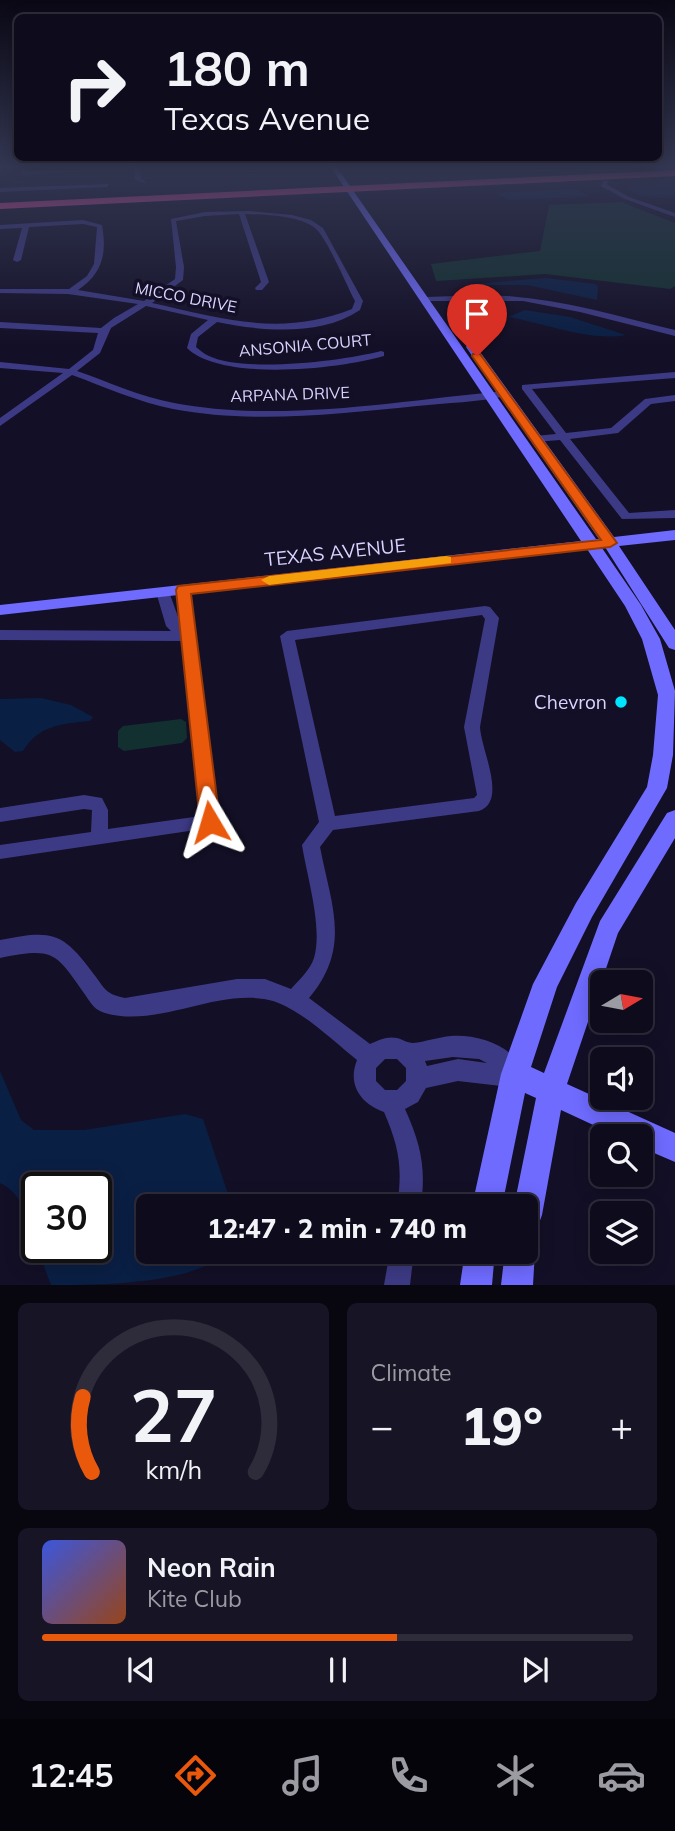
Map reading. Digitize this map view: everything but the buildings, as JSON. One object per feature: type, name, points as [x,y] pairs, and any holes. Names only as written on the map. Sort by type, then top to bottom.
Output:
[{"type":"main road","points":[[376,226],[399,260],[429,296],[600,544],[675,644]]},
{"type":"main road","points":[[379,232],[393,237]]},
{"type":"main road","points":[[399,260],[414,263],[429,296]]},
{"type":"main road","points":[[490,1194],[515,1074],[546,984],[584,910],[657,788],[669,757],[667,695],[658,656],[600,544],[535,439],[496,395]]},
{"type":"main road","name":"TEXAS AVENUE","points":[[0,610],[675,535]]},
{"type":"main road","points":[[531,1194],[551,1092],[608,929],[675,819]]},
{"type":"main road","points":[[515,1074],[675,1148]]},
{"type":"main road","points":[[477,1285],[479,1264]]},
{"type":"main road","points":[[517,1285],[519,1264]]},
{"type":"street","points":[[17,260],[26,226]]},
{"type":"street","points":[[71,291],[93,277],[97,270],[100,226]]},
{"type":"street","points":[[0,325],[102,331],[165,292],[179,280],[180,267],[174,226]]},
{"type":"street","points":[[246,226],[265,282],[259,288]]},
{"type":"street","name":"MICCO DRIVE","points":[[0,291],[71,291],[144,303],[214,320],[279,325],[324,322],[341,318],[356,310],[359,301],[317,226]]},
{"type":"street","points":[[429,296],[491,297],[546,303],[675,333]]},
{"type":"street","name":"ANSONIA COURT","points":[[214,320],[194,336],[191,348],[197,355],[211,362],[231,367],[277,366],[381,354]]},
{"type":"street","points":[[0,423],[5,414],[71,372],[96,351],[102,331]]},
{"type":"street","name":"ARPANA DRIVE","points":[[0,365],[71,372],[182,408],[228,412],[287,413],[496,395]]},
{"type":"street","points":[[675,375],[525,387],[626,517],[675,514]]},
{"type":"street","points":[[535,439],[614,431],[648,401],[675,398]]},
{"type":"street","points":[[0,852],[210,822],[187,636],[184,590]]},
{"type":"street","points":[[163,592],[173,626],[187,636]]},
{"type":"street","points":[[295,1000],[313,979],[324,959],[326,935],[311,845],[328,824],[479,804],[485,797],[486,786],[476,757],[472,729],[491,614],[485,610],[288,636],[328,824]]},
{"type":"street","points":[[0,635],[187,636]]},
{"type":"street","points":[[0,815],[84,802],[96,803],[100,810],[99,838]]},
{"type":"street","points":[[0,949],[30,943],[55,945],[69,956],[103,1002],[125,1008],[237,989],[265,989],[295,1000],[370,1058]]},
{"type":"street","points":[[409,1054],[418,1069],[418,1079],[408,1097],[391,1102],[380,1100],[370,1091],[365,1073],[375,1052],[390,1047],[409,1054],[457,1045],[482,1048],[502,1058],[515,1074]]},
{"type":"street","points":[[418,1079],[464,1070],[496,1077],[515,1074]]},
{"type":"street","points":[[391,1102],[412,1150],[414,1180],[412,1194]]},
{"type":"street","points":[[397,1285],[400,1264]]},
{"type":"green space","points":[[545,226],[675,226],[675,286],[670,289],[545,274],[436,281],[431,264],[540,251]]},
{"type":"green space","points":[[181,719],[186,722],[187,738],[182,743],[124,751],[118,747],[118,731],[123,726]]},
{"type":"water","points":[[546,278],[595,284],[598,287],[597,300],[527,285],[459,285]]},
{"type":"water","points":[[525,310],[570,317],[626,335],[583,334],[508,317]]},
{"type":"water","points":[[41,698],[71,705],[93,717],[90,721],[52,727],[36,736],[23,751],[15,752],[0,740],[0,699]]},
{"type":"water","points":[[0,1071],[21,1120],[34,1130],[84,1130],[185,1114],[203,1119],[228,1194],[136,1194],[136,1264],[208,1264],[193,1271],[145,1281],[51,1285],[43,1263],[112,1263],[112,1172],[21,1172],[21,1204],[15,1194],[0,1183]]},
{"type":"slow traffic","points":[[269,580],[446,560]]},
{"type":"place","name":"Chevron","points":[[621,702]]},
{"type":"route","points":[[210,822],[187,636],[184,590],[610,543],[477,356]]}]
